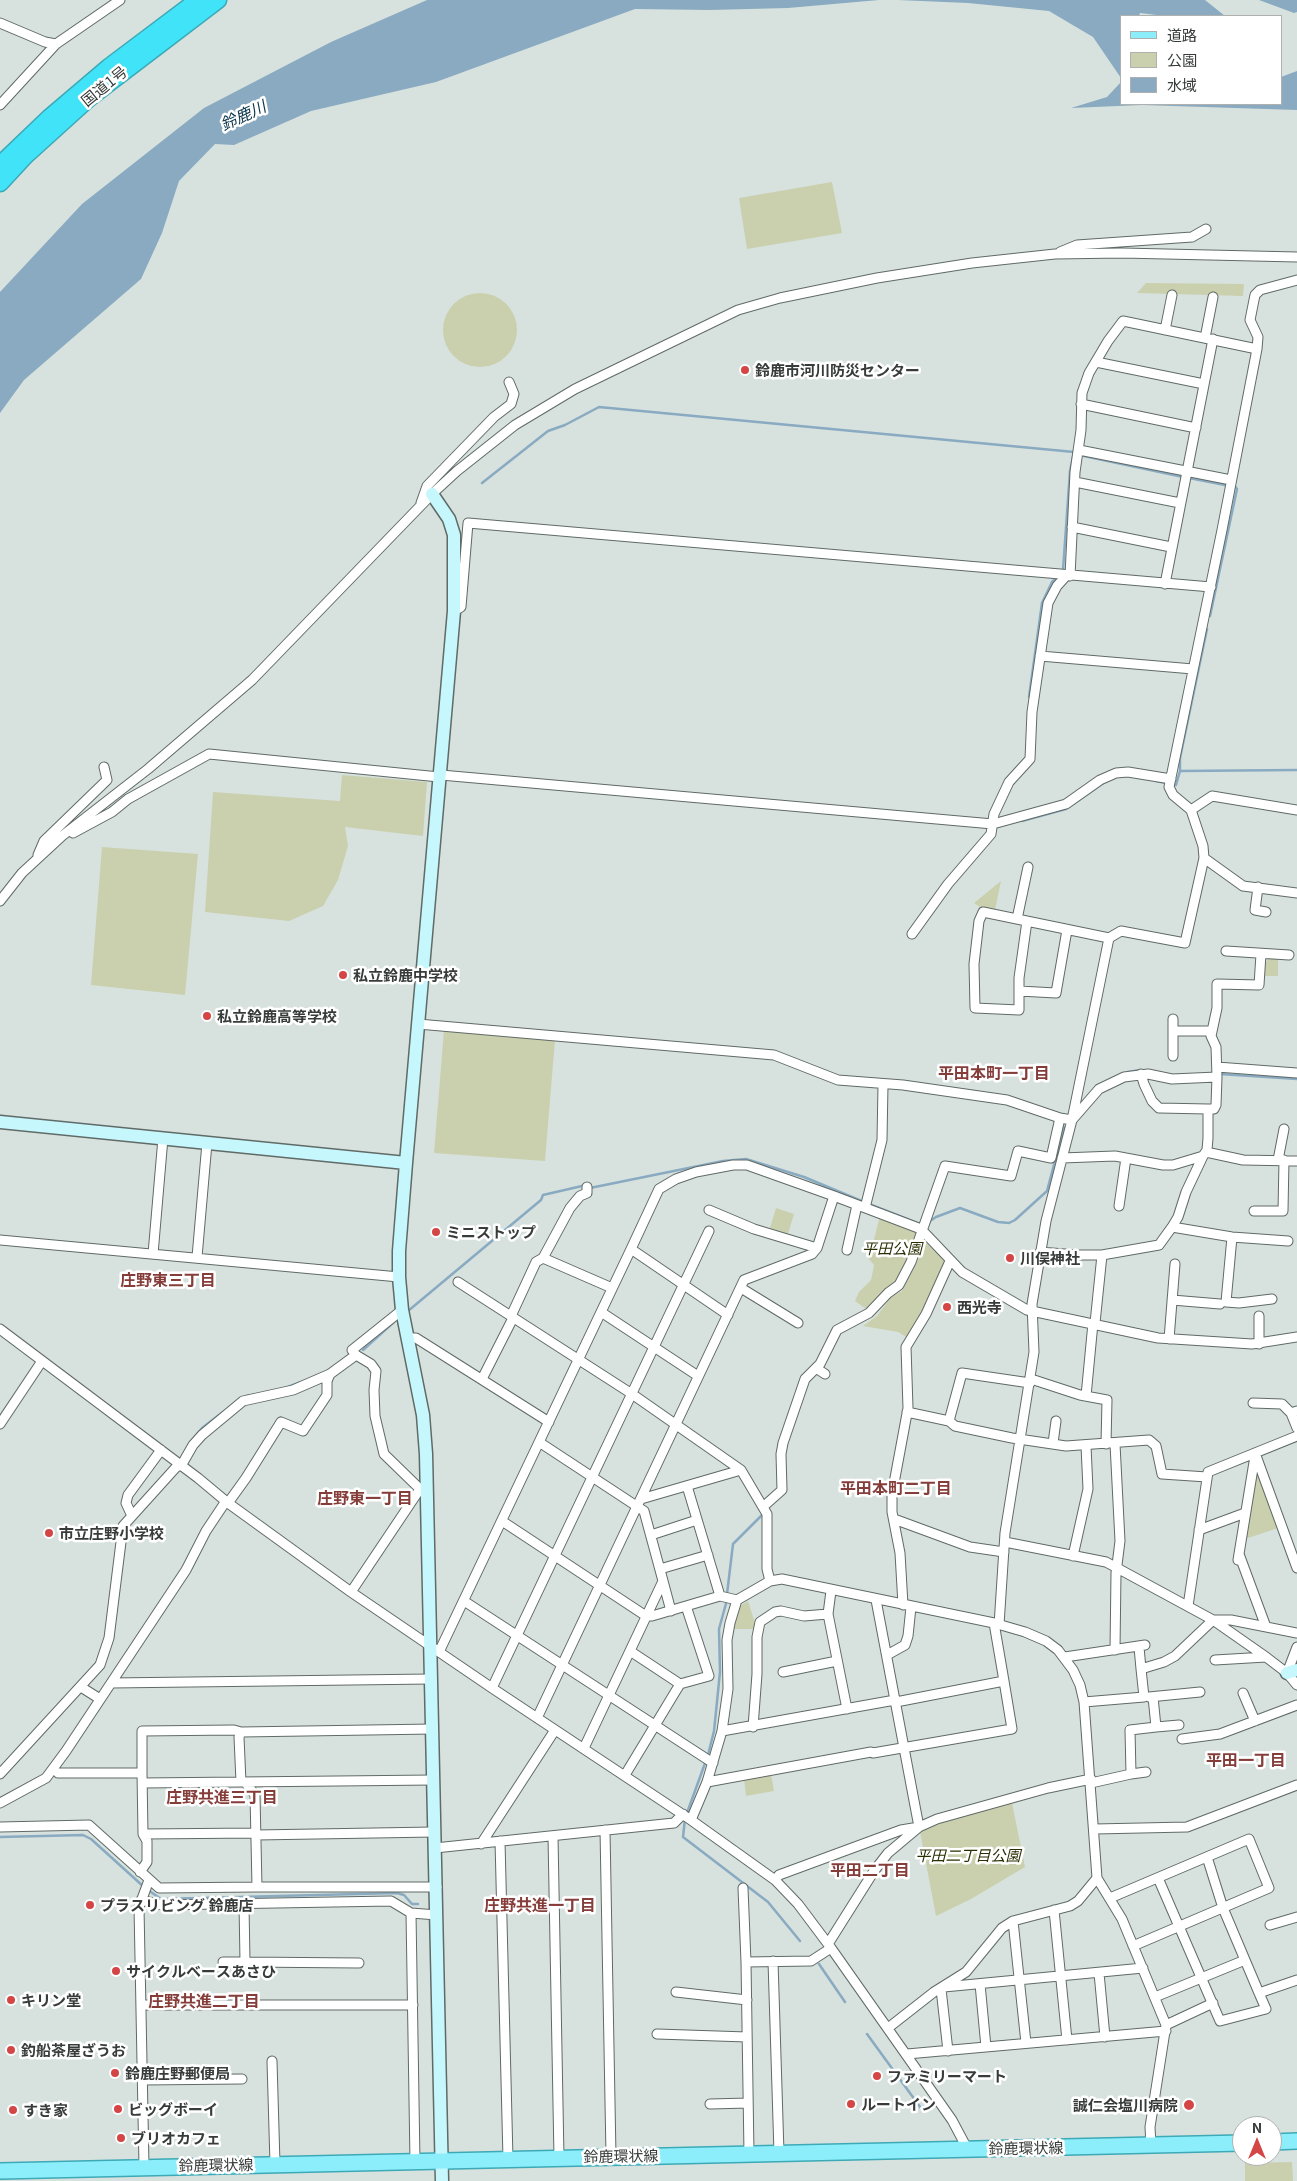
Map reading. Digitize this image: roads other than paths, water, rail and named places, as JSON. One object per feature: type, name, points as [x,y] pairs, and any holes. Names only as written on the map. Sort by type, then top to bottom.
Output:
[{"type":"highway","name":"国道1号","points":[[0,165],[49,118],[109,67],[198,0]]},
{"type":"highway","name":"国道1号","points":[[0,183],[25,156],[88,99],[218,0]]},
{"type":"main road","points":[[1282,2142],[1297,2141]]},
{"type":"main road","name":"鈴鹿環状線","points":[[0,2171],[1232,2143]]},
{"type":"street","points":[[0,105],[56,44],[120,0]]},
{"type":"street","points":[[0,23],[45,42],[56,44]]},
{"type":"street","points":[[1055,254],[1077,245],[1192,237],[1206,229]]},
{"type":"street","points":[[0,900],[37,858],[62,836],[148,769],[252,680],[432,494],[515,425],[576,389],[738,310],[780,298],[877,278],[972,263],[1055,254],[1122,252],[1297,257]]},
{"type":"street","points":[[1027,922],[1021,958],[1019,1010],[975,1008],[974,964],[979,921],[983,912],[1110,938],[1121,931],[1185,943],[1204,858],[1203,846],[1190,810],[1173,795],[1170,783],[1211,587],[1257,348],[1258,337],[1250,320],[1257,292],[1297,280]]},
{"type":"street","points":[[1165,330],[1172,295]]},
{"type":"street","points":[[1165,584],[1204,384],[1213,297]]},
{"type":"street","points":[[912,934],[948,884],[990,834],[994,814],[1009,782],[1028,763],[1031,754],[1031,720],[1048,603],[1057,586],[1068,575],[1082,393],[1089,373],[1108,341],[1123,321],[1257,348]]},
{"type":"street","points":[[1096,362],[1204,384]]},
{"type":"street","points":[[420,506],[427,486],[494,417],[511,404],[514,394],[509,382]]},
{"type":"street","points":[[1081,404],[1196,428]]},
{"type":"street","points":[[1079,450],[1186,476],[1231,480]]},
{"type":"street","points":[[1075,482],[1180,503]]},
{"type":"street","points":[[432,494],[449,519],[454,535],[454,611],[406,1163],[399,1251],[399,1277],[402,1310],[423,1415],[424,1489],[434,1649],[431,1680],[442,2181]]},
{"type":"street","points":[[454,611],[461,607],[468,523],[1211,587]]},
{"type":"street","points":[[1072,526],[1171,547]]},
{"type":"street","points":[[1040,656],[1193,669]]},
{"type":"street","points":[[62,836],[65,838],[112,812],[128,799],[208,754],[993,824],[1066,804],[1100,780],[1116,773],[1128,772],[1170,783]]},
{"type":"street","points":[[37,858],[44,841],[107,780],[104,767]]},
{"type":"street","points":[[1190,810],[1212,796],[1297,810]]},
{"type":"street","points":[[1204,858],[1243,886],[1297,893]]},
{"type":"street","points":[[1017,919],[1028,867]]},
{"type":"street","points":[[1258,887],[1255,910],[1266,912]]},
{"type":"street","points":[[1019,991],[1056,993],[1067,930]]},
{"type":"street","points":[[707,1782],[1012,1729],[997,1624],[1005,1542],[1019,1438],[1034,1352],[1034,1311],[1032,1304],[1040,1252],[1072,1120],[1110,938]]},
{"type":"street","points":[[1226,951],[1289,955]]},
{"type":"street","points":[[1141,1074],[1152,1101],[1159,1108],[1214,1109],[1216,1105],[1217,1072],[1216,1047],[1212,1040],[1211,1031],[1217,1008],[1218,984],[1259,985],[1261,954]]},
{"type":"street","points":[[1173,1019],[1173,1056]]},
{"type":"street","points":[[418,1024],[763,1054],[838,1080],[883,1085],[903,1085],[1007,1100],[1060,1118],[1072,1120]]},
{"type":"street","points":[[1173,1031],[1211,1031]]},
{"type":"street","points":[[1072,1120],[1100,1089],[1124,1077],[1141,1074],[1172,1080],[1217,1072],[1297,1073]]},
{"type":"street","points":[[847,1250],[864,1204],[882,1140],[883,1085]]},
{"type":"street","points":[[1040,1252],[1102,1255],[1159,1245],[1178,1217],[1204,1154],[1208,1138],[1208,1109]]},
{"type":"street","points":[[765,1510],[782,1490],[781,1454],[783,1444],[805,1379],[816,1368],[837,1330],[869,1313],[888,1292],[899,1285],[911,1262],[945,1166],[1011,1176],[1018,1151],[1050,1158],[1060,1118]]},
{"type":"street","points":[[0,1122],[406,1163]]},
{"type":"street","points":[[1254,1211],[1283,1211],[1281,1160],[1284,1129]]},
{"type":"street","points":[[153,1254],[162,1138]]},
{"type":"street","points":[[197,1257],[207,1142]]},
{"type":"street","points":[[1062,1158],[1115,1156],[1163,1166],[1173,1166],[1204,1154],[1242,1160],[1297,1161]]},
{"type":"street","points":[[1120,1206],[1126,1158]]},
{"type":"street","points":[[434,1649],[464,1601],[659,1189],[676,1179],[696,1172],[733,1165],[747,1165],[834,1196],[864,1204],[921,1230],[924,1228]]},
{"type":"street","points":[[482,1379],[536,1262],[543,1258],[570,1208],[587,1190]]},
{"type":"street","points":[[537,1718],[564,1666],[744,1280],[812,1254],[817,1248],[834,1196]]},
{"type":"street","points":[[710,1210],[754,1229],[817,1248]]},
{"type":"street","points":[[1172,1227],[1232,1237],[1288,1241]]},
{"type":"street","points":[[924,1228],[950,1261],[973,1280],[1027,1310],[1158,1338],[1259,1344],[1297,1337]]},
{"type":"street","points":[[492,1688],[709,1231]]},
{"type":"street","points":[[1232,1237],[1226,1302],[1239,1303],[1272,1299]]},
{"type":"street","points":[[0,1240],[399,1277]]},
{"type":"street","points":[[630,1249],[728,1315]]},
{"type":"street","points":[[1086,1396],[1102,1255]]},
{"type":"street","points":[[543,1258],[612,1288]]},
{"type":"street","points":[[887,1655],[905,1645],[908,1636],[907,1606],[892,1512],[892,1494],[907,1412],[906,1347],[926,1314],[950,1261]]},
{"type":"street","points":[[1169,1339],[1175,1264]]},
{"type":"street","points":[[458,1282],[632,1394],[741,1470],[765,1510],[767,1570],[770,1581]]},
{"type":"street","points":[[741,1288],[798,1323]]},
{"type":"street","points":[[1172,1300],[1220,1304]]},
{"type":"street","points":[[0,1774],[94,1673],[104,1657],[109,1638],[123,1526],[129,1512],[178,1463],[209,1427],[243,1401],[254,1397],[280,1394],[330,1374],[402,1310]]},
{"type":"street","points":[[601,1312],[698,1376]]},
{"type":"street","points":[[1259,1344],[1260,1316]]},
{"type":"street","points":[[0,1329],[227,1502],[351,1592],[492,1688],[625,1775],[775,1880],[798,1904],[830,1946],[952,2120],[968,2150]]},
{"type":"street","points":[[408,1338],[416,1338],[549,1422]]},
{"type":"street","points":[[354,1352],[371,1364],[376,1371],[374,1390],[375,1416],[384,1454],[424,1489]]},
{"type":"street","points":[[0,1424],[42,1361]]},
{"type":"street","points":[[816,1368],[825,1374]]},
{"type":"street","points":[[949,1421],[962,1373],[1030,1381],[1107,1400],[1106,1444]]},
{"type":"street","points":[[0,1802],[46,1778],[66,1751],[186,1570],[206,1531],[246,1478],[281,1422],[303,1432],[326,1396],[327,1381],[330,1374]]},
{"type":"street","points":[[1253,1403],[1282,1404],[1294,1412],[1297,1428]]},
{"type":"street","points":[[907,1412],[949,1421],[955,1426],[1053,1444],[1086,1446],[1149,1440],[1156,1446],[1162,1474],[1207,1477]]},
{"type":"street","points":[[1053,1444],[1056,1421]]},
{"type":"street","points":[[1188,1606],[1208,1472],[1211,1469],[1297,1436]]},
{"type":"street","points":[[539,1442],[593,1476],[640,1502],[651,1535],[670,1611]]},
{"type":"street","points":[[1115,1650],[1115,1585],[1120,1541],[1116,1444]]},
{"type":"street","points":[[1073,1556],[1088,1489],[1086,1446]]},
{"type":"street","points":[[129,1512],[128,1494],[161,1450]]},
{"type":"street","points":[[1255,1453],[1238,1557],[1266,1627]]},
{"type":"street","points":[[1255,1453],[1297,1568]]},
{"type":"street","points":[[640,1502],[741,1470]]},
{"type":"street","points":[[687,1486],[722,1596]]},
{"type":"street","points":[[351,1592],[424,1489]]},
{"type":"street","points":[[1199,1530],[1245,1514]]},
{"type":"street","points":[[894,1519],[970,1547],[1004,1552]]},
{"type":"street","points":[[651,1535],[697,1520]]},
{"type":"street","points":[[502,1521],[646,1616],[722,1596],[736,1599],[770,1581],[782,1579],[831,1591],[997,1624],[1038,1636],[1065,1657],[1080,1685],[1084,1702],[1095,1829],[1097,1878],[1122,1919],[1166,2028],[1150,2127],[1151,2145]]},
{"type":"street","points":[[1005,1542],[1106,1562],[1213,1620],[1266,1657],[1292,1672]]},
{"type":"street","points":[[660,1569],[708,1554]]},
{"type":"street","points":[[584,1748],[663,1581]]},
{"type":"street","points":[[831,1591],[828,1614],[846,1709]]},
{"type":"street","points":[[691,1820],[707,1782],[722,1731],[728,1689],[728,1632],[736,1599]]},
{"type":"street","points":[[876,1600],[919,1827]]},
{"type":"street","points":[[464,1601],[713,1763]]},
{"type":"street","points":[[625,1775],[680,1684],[709,1676],[686,1606]]},
{"type":"street","points":[[752,1727],[757,1674],[757,1637],[760,1622],[770,1614],[781,1611],[804,1616],[828,1614]]},
{"type":"street","points":[[1141,1669],[1164,1662],[1175,1656],[1213,1620],[1231,1620],[1297,1633]]},
{"type":"street","points":[[1065,1657],[1142,1646],[1141,1669],[1156,1727]]},
{"type":"street","points":[[1297,1647],[1292,1672],[1297,1685]]},
{"type":"street","points":[[630,1651],[680,1684]]},
{"type":"street","points":[[1215,1660],[1266,1657]]},
{"type":"street","points":[[783,1672],[837,1661]]},
{"type":"street","points":[[111,1683],[431,1680]]},
{"type":"street","points":[[722,1731],[1004,1681]]},
{"type":"street","points":[[80,1688],[100,1699]]},
{"type":"street","points":[[1084,1702],[1200,1692]]},
{"type":"street","points":[[1243,1693],[1255,1721]]},
{"type":"street","points":[[1182,1739],[1220,1734],[1297,1705]]},
{"type":"street","points":[[1131,1774],[1130,1730],[1179,1725]]},
{"type":"street","points":[[140,1872],[147,1862],[147,1841],[143,1834],[142,1731],[234,1730],[241,1732],[433,1729]]},
{"type":"street","points":[[481,1844],[556,1730]]},
{"type":"street","points":[[241,1732],[239,1737],[243,1782],[255,1794],[258,1887]]},
{"type":"street","points":[[775,1880],[779,1875],[844,1850],[901,1830],[919,1827],[937,1819],[1040,1790],[1146,1772]]},
{"type":"street","points":[[58,1773],[142,1773]]},
{"type":"street","points":[[143,1783],[434,1780]]},
{"type":"street","points":[[1095,1829],[1187,1827],[1297,1785]]},
{"type":"street","points":[[435,1848],[674,1823],[682,1814]]},
{"type":"street","points":[[0,1827],[89,1825],[158,1888],[258,1887],[280,1895],[392,1901],[411,1913],[437,1915]]},
{"type":"street","points":[[746,1962],[811,1961],[830,1946],[874,1871],[888,1853],[919,1827]]},
{"type":"street","points":[[605,1830],[611,2156]]},
{"type":"street","points":[[143,1834],[434,1832]]},
{"type":"street","points":[[553,1836],[559,2158]]},
{"type":"street","points":[[1110,1898],[1249,1839],[1269,1888],[1133,1946]]},
{"type":"street","points":[[500,1841],[508,2159]]},
{"type":"street","points":[[1158,1878],[1220,2021],[1266,2009],[1223,1908],[1207,1857]]},
{"type":"street","points":[[888,2028],[934,1992],[966,1972],[1002,1928],[1013,1921],[1078,1902],[1097,1878]]},
{"type":"street","points":[[144,2167],[140,1907],[149,1880]]},
{"type":"street","points":[[141,1900],[162,1905],[244,1904],[280,1895],[389,1886],[437,1887]]},
{"type":"street","points":[[743,1888],[749,2154]]},
{"type":"street","points":[[244,1904],[245,1962]]},
{"type":"street","points":[[1054,1910],[1067,2040]]},
{"type":"street","points":[[411,1913],[415,2162]]},
{"type":"street","points":[[1270,1925],[1297,1917]]},
{"type":"street","points":[[1013,1921],[1026,2043]]},
{"type":"street","points":[[1155,1997],[1245,1960]]},
{"type":"street","points":[[773,1961],[779,2153]]},
{"type":"street","points":[[223,1962],[359,1963]]},
{"type":"street","points":[[942,1988],[1142,1968]]},
{"type":"street","points":[[1099,1972],[1105,2037]]},
{"type":"street","points":[[1259,1992],[1297,1980]]},
{"type":"street","points":[[980,1984],[986,2047]]},
{"type":"street","points":[[942,1988],[948,2051]]},
{"type":"street","points":[[676,1992],[747,2000]]},
{"type":"street","points":[[907,2054],[1105,2037],[1166,2028],[1213,2003]]},
{"type":"street","points":[[141,2004],[413,2005]]},
{"type":"street","points":[[657,2034],[747,2037]]},
{"type":"street","points":[[272,2061],[275,2164]]},
{"type":"street","points":[[142,2080],[242,2079]]},
{"type":"street","points":[[710,2104],[748,2104]]},
{"type":"water","name":"鈴鹿川","points":[[427,0],[879,0],[788,8],[635,9],[436,82],[311,111],[234,145],[215,144],[179,181],[162,233],[141,279],[24,380],[0,413],[0,292],[82,204],[204,108],[331,42]]},
{"type":"water","points":[[898,0],[1205,0],[1224,15],[1157,15],[1140,13],[1139,15],[1120,15],[1120,77],[1093,37],[1049,11],[968,3]]},
{"type":"water","points":[[1259,0],[1297,0],[1297,12],[1294,13]]},
{"type":"water","points":[[1297,71],[1297,110],[1142,105],[1282,105],[1282,77]]},
{"type":"water","points":[[1120,83],[1120,105],[1142,105],[1071,108],[1107,97]]},
{"type":"waterway","points":[[482,483],[548,431],[565,425],[599,407],[1074,452],[1070,471],[1063,570]]},
{"type":"waterway","points":[[1084,456],[1183,477]]},
{"type":"waterway","points":[[1189,478],[1225,485]]},
{"type":"waterway","points":[[1210,616],[1237,489],[1234,485]]},
{"type":"waterway","points":[[1029,697],[1042,603],[1052,582],[1056,578]]},
{"type":"waterway","points":[[1180,771],[1180,758],[1207,629]]},
{"type":"waterway","points":[[1156,781],[1176,785],[1180,771],[1297,770]]},
{"type":"waterway","points":[[1022,821],[1066,809],[1105,782]]},
{"type":"waterway","points":[[1128,1072],[1140,1070]]},
{"type":"waterway","points":[[1220,1074],[1297,1079]]},
{"type":"waterway","points":[[928,1226],[930,1221],[936,1217],[960,1208],[998,1222],[1009,1223],[1015,1220],[1047,1191],[1064,1127]]},
{"type":"waterway","points":[[590,1188],[723,1161],[746,1159],[804,1177],[864,1202]]},
{"type":"waterway","points":[[408,1311],[541,1200],[543,1195],[582,1186],[585,1188]]},
{"type":"waterway","points":[[869,1204],[920,1224]]},
{"type":"waterway","points":[[363,1350],[394,1322]]},
{"type":"waterway","points":[[285,1388],[301,1382]]},
{"type":"waterway","points":[[246,1396],[258,1394]]},
{"type":"waterway","points":[[192,1440],[202,1428],[223,1412]]},
{"type":"waterway","points":[[727,1594],[733,1544],[764,1513]]},
{"type":"waterway","points":[[687,1813],[708,1755],[714,1731],[720,1672],[719,1629],[727,1600]]},
{"type":"waterway","points":[[685,1819],[683,1837],[768,1902],[800,1941]]},
{"type":"waterway","points":[[0,1837],[83,1835],[91,1839],[144,1887]]},
{"type":"waterway","points":[[148,1890],[161,1899],[397,1893],[404,1895],[412,1904],[418,1904]]},
{"type":"waterway","points":[[819,1964],[845,2002]]},
{"type":"waterway","points":[[867,2034],[923,2111]]},
{"type":"place","name":"鈴鹿市河川防災センター","points":[[745,370]]},
{"type":"place","name":"私立鈴鹿中学校","points":[[343,975]]},
{"type":"place","name":"私立鈴鹿高等学校","points":[[207,1016]]},
{"type":"place","name":"ミニストップ","points":[[436,1232]]},
{"type":"place","name":"川俣神社","points":[[1010,1258]]},
{"type":"place","name":"西光寺","points":[[947,1307]]},
{"type":"place","name":"市立庄野小学校","points":[[49,1533]]},
{"type":"place","name":"プラスリビング 鈴鹿店","points":[[90,1905]]},
{"type":"place","name":"サイクルベースあさひ","points":[[116,1971]]},
{"type":"place","name":"キリン堂","points":[[11,2000]]},
{"type":"place","name":"釣船茶屋ざうお","points":[[11,2050]]},
{"type":"place","name":"鈴鹿庄野郵便局","points":[[115,2073]]},
{"type":"place","name":"ファミリーマート","points":[[877,2076]]},
{"type":"place","name":"ルートイン","points":[[851,2104]]},
{"type":"place","name":"誠仁会塩川病院","points":[[1189,2105]]},
{"type":"place","name":"ビッグボーイ","points":[[118,2109]]},
{"type":"place","name":"すき家","points":[[13,2110]]},
{"type":"place","name":"ブリオカフェ","points":[[121,2138]]},
{"type":"district","name":"平田本町一丁目","points":[[994,1073]]},
{"type":"district","name":"庄野東三丁目","points":[[168,1280]]},
{"type":"district","name":"平田本町二丁目","points":[[896,1488]]},
{"type":"district","name":"庄野東一丁目","points":[[365,1498]]},
{"type":"district","name":"平田一丁目","points":[[1246,1760]]},
{"type":"district","name":"庄野共進三丁目","points":[[222,1797]]},
{"type":"district","name":"平田二丁目","points":[[870,1870]]},
{"type":"district","name":"庄野共進一丁目","points":[[540,1905]]},
{"type":"district","name":"庄野共進二丁目","points":[[204,2001]]},
{"type":"park label","name":"平田公園","points":[[892,1248]]},
{"type":"park label","name":"平田二丁目公園","points":[[968,1855]]}]
